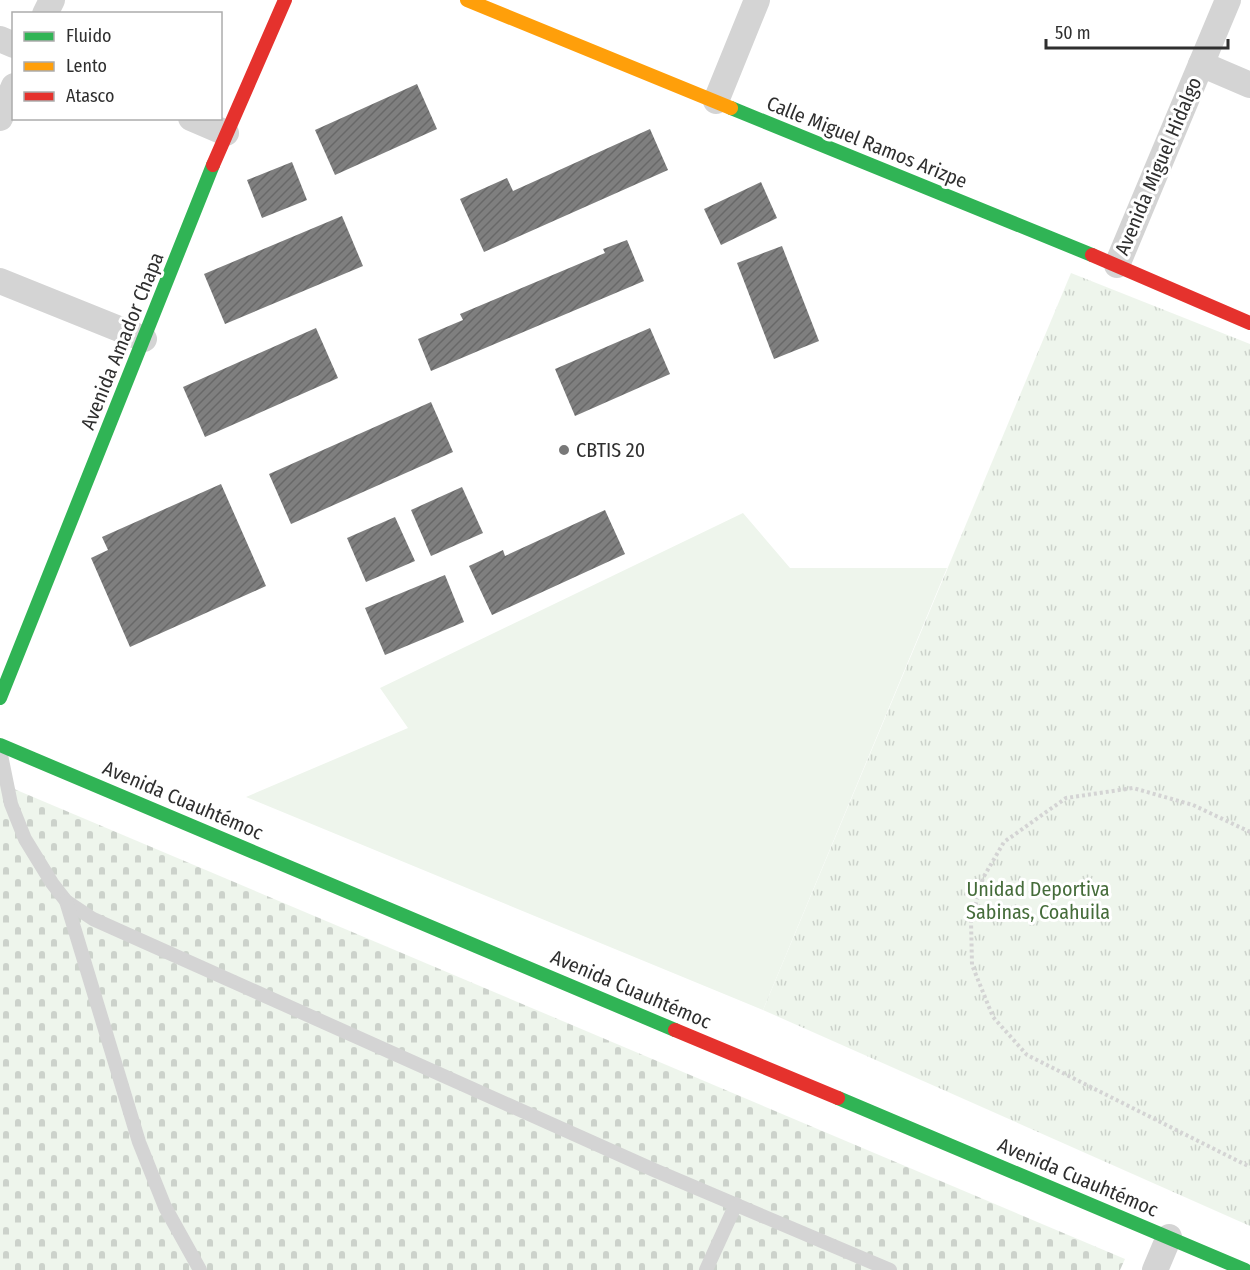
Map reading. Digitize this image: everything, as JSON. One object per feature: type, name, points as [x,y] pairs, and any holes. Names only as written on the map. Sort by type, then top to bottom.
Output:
[{"type":"street","name":"Avenida Amador Chapa","points":[[0,698],[226,133],[285,0]]},
{"type":"street","name":"Calle Miguel Ramos Arizpe","points":[[467,0],[1117,265],[1250,323]]},
{"type":"street","points":[[716,101],[758,0]]},
{"type":"street","name":"Avenida Miguel Hidalgo","points":[[1117,265],[1228,0]]},
{"type":"street","points":[[1201,64],[1250,85]]},
{"type":"street","points":[[0,118],[12,91]]},
{"type":"street","points":[[196,120],[226,133]]},
{"type":"street","points":[[0,281],[144,339]]},
{"type":"street","name":"Avenida Cuauhtémoc","points":[[0,745],[1245,1270]]},
{"type":"street","points":[[1155,1270],[1169,1237]]},
{"type":"lane","points":[[0,750],[11,804],[25,839],[66,901],[93,918],[654,1170],[890,1270]]},
{"type":"lane","points":[[66,901],[139,1142],[165,1207],[200,1270]]},
{"type":"lane","points":[[706,1270],[736,1204]]},
{"type":"path","points":[[1250,832],[1193,806],[1133,788],[1066,798],[1004,842],[982,878],[971,921],[972,965],[993,1017],[1027,1055],[1250,1167]]},
{"type":"green space","name":"Unidad Deportiva Sabinas, Coahuila","points":[[1071,273],[1250,344],[1250,1226],[763,1010]]},
{"type":"green space","points":[[743,513],[790,568],[947,568],[763,1010],[246,797],[408,728],[380,688]]},
{"type":"green space","points":[[0,783],[1125,1259],[1120,1270],[0,1270]]},
{"type":"building","points":[[417,84],[437,129],[335,175],[315,130]]},
{"type":"building","points":[[650,129],[668,170],[484,252],[460,199],[507,178],[513,191]]},
{"type":"building","points":[[292,162],[307,200],[262,218],[247,180]]},
{"type":"building","points":[[761,182],[777,218],[721,245],[704,209]]},
{"type":"building","points":[[342,216],[363,266],[225,324],[204,274]]},
{"type":"building","points":[[627,240],[644,281],[431,371],[418,339],[463,320],[460,314],[605,253],[603,249]]},
{"type":"building","points":[[782,246],[819,341],[774,359],[737,263]]},
{"type":"building","points":[[316,328],[338,378],[205,437],[183,387]]},
{"type":"building","points":[[650,328],[670,374],[575,416],[555,369]]},
{"type":"building","points":[[431,402],[453,452],[291,524],[269,474]]},
{"type":"building","points":[[221,484],[266,586],[130,647],[91,558],[108,550],[102,537]]},
{"type":"building","points":[[462,487],[483,533],[431,556],[411,510]]},
{"type":"building","points":[[605,510],[625,554],[492,615],[469,566],[503,550],[505,556]]},
{"type":"building","points":[[395,517],[415,561],[366,582],[347,538]]},
{"type":"building","points":[[445,575],[464,622],[385,655],[365,608]]},
{"type":"traffic: fast","points":[[731,108],[1092,255]]},
{"type":"traffic: fast","points":[[0,698],[213,165]]},
{"type":"traffic: fast","points":[[0,745],[675,1030]]},
{"type":"traffic: fast","points":[[838,1098],[1245,1270]]},
{"type":"traffic: slow","points":[[467,0],[731,108]]},
{"type":"traffic: jam","points":[[213,165],[285,0]]},
{"type":"traffic: jam","points":[[1092,255],[1250,323]]},
{"type":"traffic: jam","points":[[675,1030],[838,1098]]},
{"type":"place","name":"CBTIS 20","points":[[564,450]]}]
